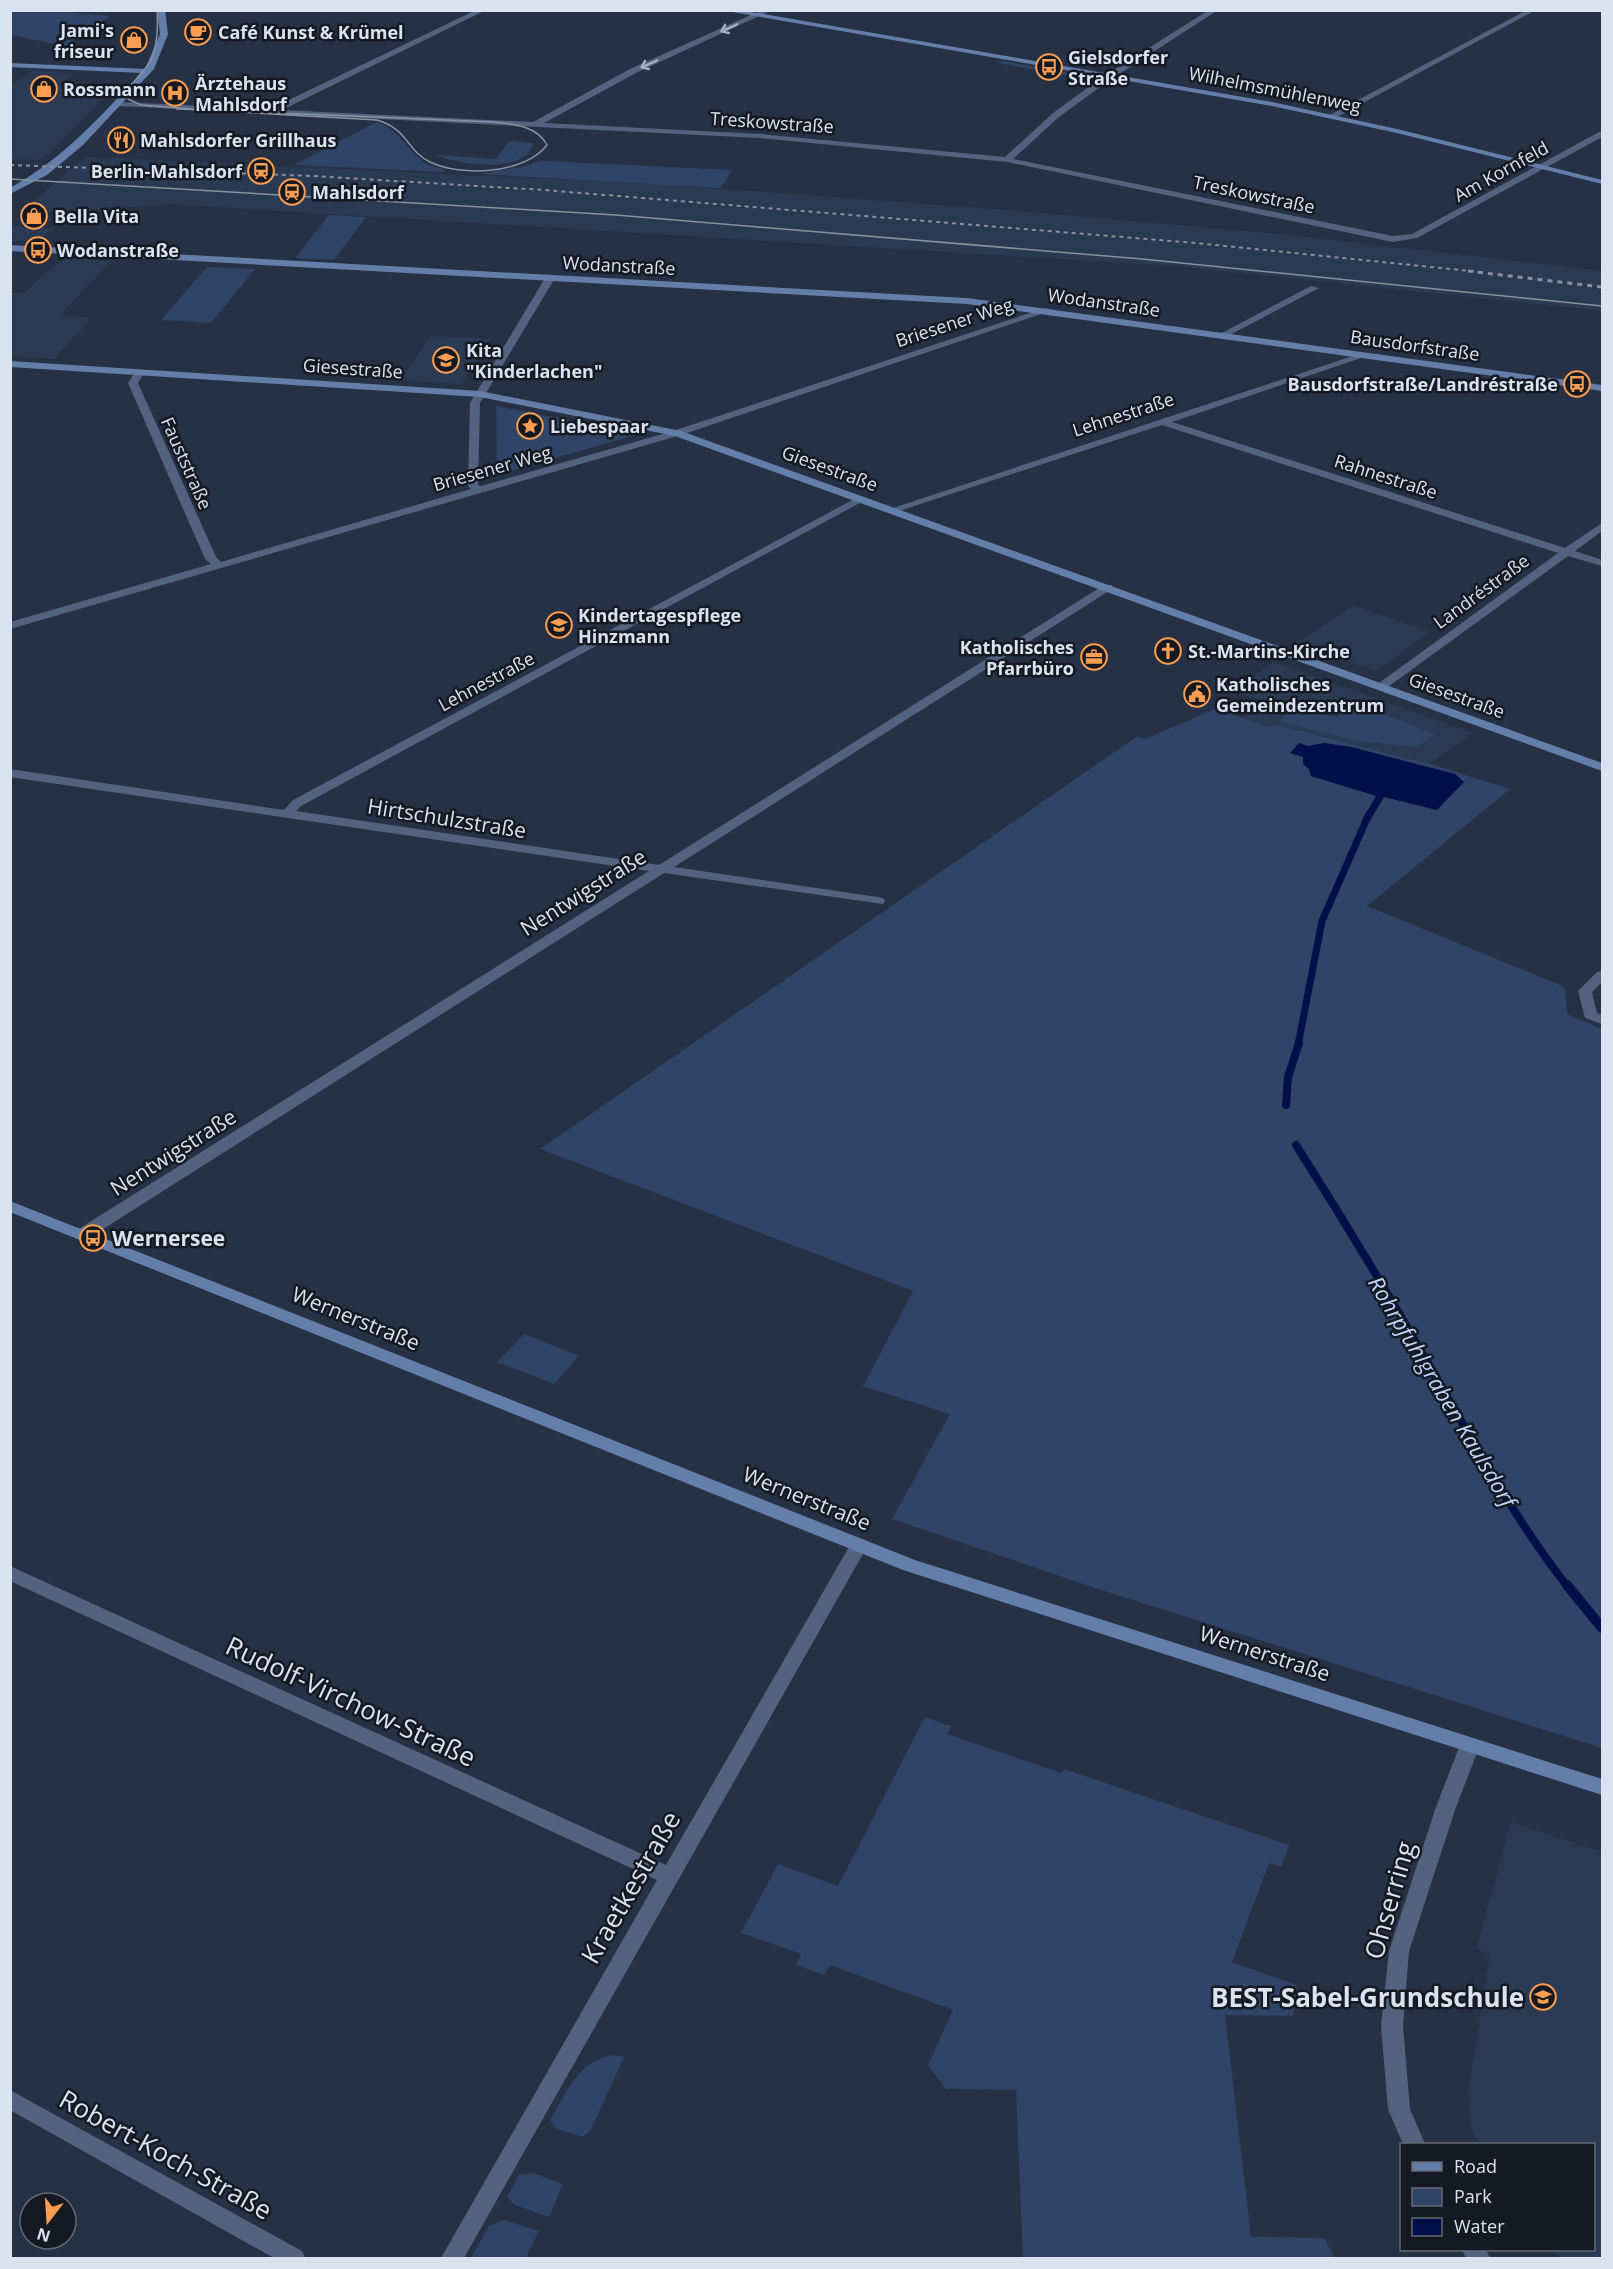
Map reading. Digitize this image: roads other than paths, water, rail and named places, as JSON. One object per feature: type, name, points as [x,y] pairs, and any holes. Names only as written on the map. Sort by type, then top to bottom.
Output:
[{"type":"street","points":[[10,192],[44,173],[72,150],[119,104],[147,71],[156,59],[164,34],[161,10]]},
{"type":"street","points":[[273,111],[483,10]]},
{"type":"street","name":"Wilhelmsmühlenweg","points":[[724,10],[1332,116],[1602,182]]},
{"type":"street","points":[[534,125],[633,71],[769,10]]},
{"type":"street","points":[[1007,160],[1056,115],[1110,76],[1215,10]]},
{"type":"street","points":[[1332,116],[1533,10]]},
{"type":"street","points":[[10,65],[147,71]]},
{"type":"street","name":"Treskowstraße","points":[[119,104],[760,136],[1007,160],[1381,238],[1414,236]]},
{"type":"street","name":"Am Kornfeld","points":[[1414,236],[1602,134]]},
{"type":"street","name":"Wodanstraße","points":[[10,248],[967,301],[1223,335]]},
{"type":"street","points":[[478,490],[473,486],[472,439],[476,403],[550,278]]},
{"type":"street","points":[[1223,335],[1314,288]]},
{"type":"street","name":"Briesener Weg","points":[[10,626],[677,433],[1048,310]]},
{"type":"street","name":"Bausdorfstraße","points":[[1223,335],[1602,388]]},
{"type":"street","name":"Lehnestraße","points":[[892,510],[1365,355]]},
{"type":"street","name":"Giesestraße","points":[[10,364],[480,394],[677,433],[1602,767]]},
{"type":"street","name":"Fauststraße","points":[[139,373],[133,383],[210,559],[219,566]]},
{"type":"street","name":"Rahnestraße","points":[[1160,421],[1602,563]]},
{"type":"street","name":"Lehnestraße","points":[[288,813],[297,802],[862,499]]},
{"type":"street","name":"Landréstraße","points":[[1381,686],[1602,526]]},
{"type":"street","name":"Nentwigstraße","points":[[83,1234],[1108,587]]},
{"type":"street","name":"Hirtschulzstraße","points":[[10,773],[878,901]]},
{"type":"street","points":[[1596,1018],[1585,991],[1602,975]]},
{"type":"street","name":"Wernerstraße","points":[[10,1206],[909,1565],[1602,1787]]},
{"type":"street","name":"Kraetkestraße","points":[[452,2259],[859,1545]]},
{"type":"street","name":"Rudolf-Virchow-Straße","points":[[10,1573],[669,1876]]},
{"type":"street","name":"Ohserring","points":[[1413,2143],[1399,2109],[1392,2026],[1399,1951],[1446,1807],[1470,1745]]},
{"type":"street","name":"Robert-Koch-Straße","points":[[10,2100],[294,2259]]},
{"type":"water","points":[[1299,743],[1308,746],[1324,743],[1351,747],[1455,774],[1464,782],[1437,810],[1384,797],[1368,824],[1361,822],[1376,796],[1311,776],[1309,769],[1303,764],[1303,757],[1290,753]]},
{"type":"waterway","name":"Rohrpfuhlgraben Kaulsdorf","points":[[1298,1045],[1322,921],[1369,814]]},
{"type":"waterway","name":"Rohrpfuhlgraben Kaulsdorf","points":[[1286,1105],[1288,1077],[1299,1043]]},
{"type":"waterway","name":"Rohrpfuhlgraben Kaulsdorf","points":[[1296,1145],[1386,1291],[1499,1486],[1549,1563],[1568,1587]]},
{"type":"waterway","name":"Rohrpfuhlgraben Kaulsdorf","points":[[1567,1585],[1602,1628]]},
{"type":"tram line","points":[[157,10],[154,52],[149,63],[130,88],[128,99],[141,105],[204,110]]},
{"type":"tram line","points":[[177,109],[204,110]]},
{"type":"tram line","points":[[204,110],[494,122],[517,125],[531,130],[547,145],[537,155],[508,167],[492,170],[458,170],[430,162],[416,152],[395,129],[377,120],[204,110]]},
{"type":"tram line","points":[[10,179],[616,215],[1142,259],[1602,306]]},
{"type":"railway","points":[[10,165],[313,176],[544,190],[1196,243],[1480,272]]},
{"type":"railway","points":[[1468,271],[1602,287]]},
{"type":"place","name":"Café Kunst & Krümel","points":[[198,32]]},
{"type":"place","name":"Jami's friseur","points":[[134,40]]},
{"type":"place","name":"Gielsdorfer Straße","points":[[1049,67]]},
{"type":"place","name":"Rossmann","points":[[44,89]]},
{"type":"place","name":"Ärztehaus Mahlsdorf","points":[[175,93]]},
{"type":"place","name":"Mahlsdorfer Grillhaus","points":[[121,140]]},
{"type":"place","name":"Berlin-Mahlsdorf","points":[[261,171]]},
{"type":"place","name":"Mahlsdorf","points":[[292,192]]},
{"type":"place","name":"Bella Vita","points":[[34,216]]},
{"type":"place","name":"Wodanstraße","points":[[38,250]]},
{"type":"place","name":"Kita \"Kinderlachen\"","points":[[446,360]]},
{"type":"place","name":"Bausdorfstraße/Landréstraße","points":[[1577,384]]},
{"type":"place","name":"Liebespaar","points":[[530,426]]},
{"type":"place","name":"Kindertagespflege Hinzmann","points":[[559,625]]},
{"type":"place","name":"St.-Martins-Kirche","points":[[1168,651]]},
{"type":"place","name":"Katholisches Pfarrbüro","points":[[1094,657]]},
{"type":"place","name":"Katholisches Gemeindezentrum","points":[[1197,694]]},
{"type":"place","name":"Wernersee","points":[[93,1238]]},
{"type":"place","name":"BEST-Sabel-Grundschule","points":[[1543,1997]]}]
